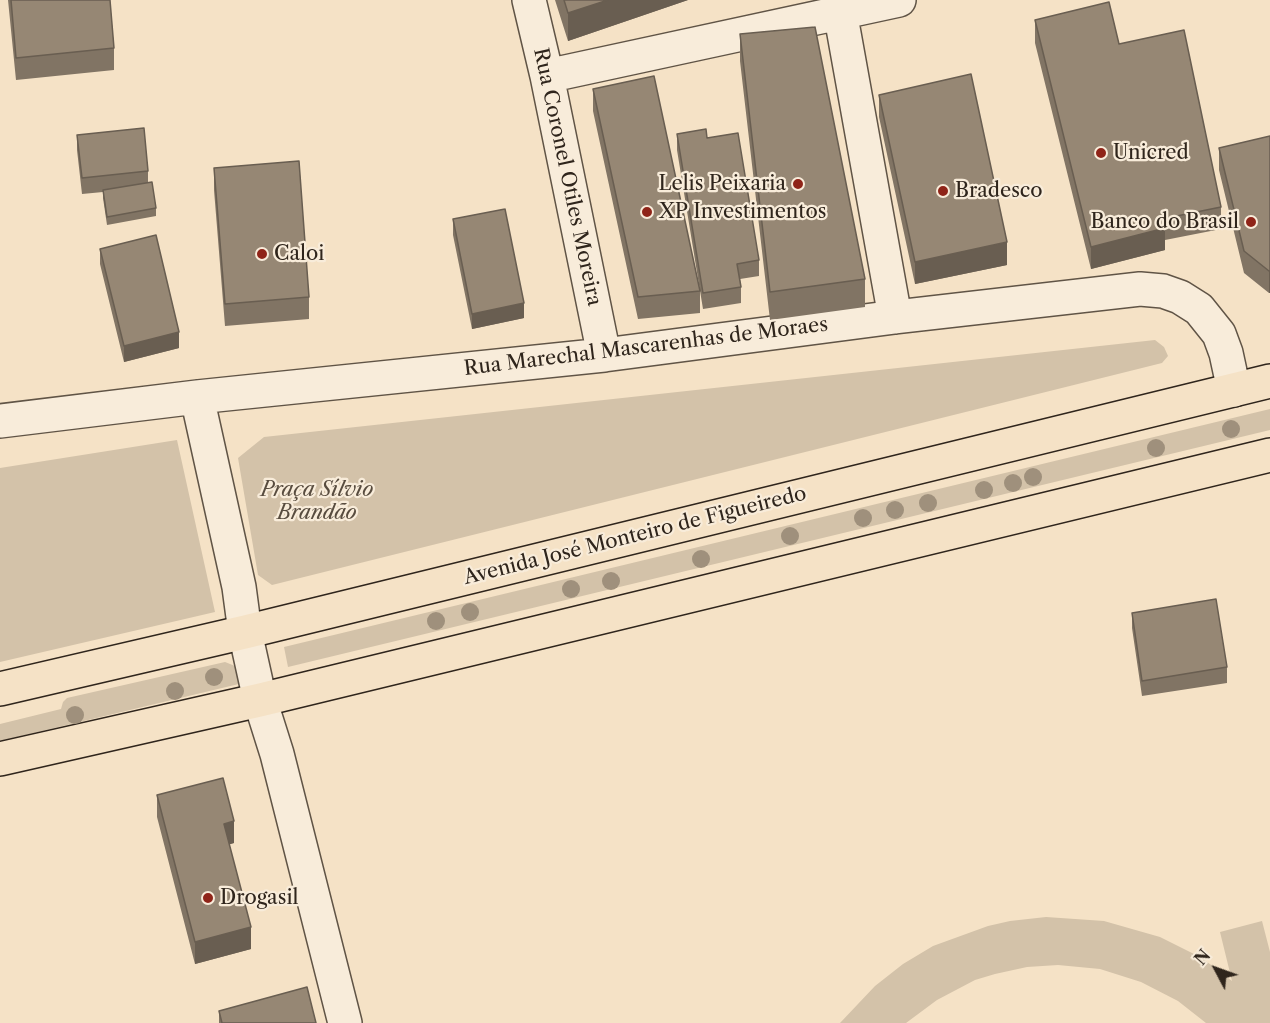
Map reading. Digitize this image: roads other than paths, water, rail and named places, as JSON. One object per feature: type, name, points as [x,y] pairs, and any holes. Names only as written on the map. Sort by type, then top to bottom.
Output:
[{"type":"main road","name":"Avenida José Monteiro de Figueiredo","points":[[0,689],[245,632],[1270,381]]},
{"type":"main road","points":[[0,759],[260,700],[1270,455]]},
{"type":"street","name":"Rua Coronel Otiles Moreira","points":[[529,0],[547,75],[604,355]]},
{"type":"street","points":[[547,75],[839,6],[899,0]]},
{"type":"street","points":[[839,6],[895,317]]},
{"type":"street","name":"Rua Marechal Mascarenhas de Moraes","points":[[0,421],[197,397],[604,355],[895,317],[1140,289],[1163,291],[1180,297],[1199,309],[1219,334],[1226,353],[1234,390]]},
{"type":"street","points":[[197,397],[239,587],[245,632],[260,700],[277,754],[345,1023]]},
{"type":"place","name":"Unicred","points":[[1101,153]]},
{"type":"place","name":"Lelis Peixaria","points":[[798,184]]},
{"type":"place","name":"Bradesco","points":[[943,191]]},
{"type":"place","name":"XP Investimentos","points":[[647,212]]},
{"type":"place","name":"Banco do Brasil","points":[[1251,222]]},
{"type":"place","name":"Caloi","points":[[262,254]]},
{"type":"place","name":"Drogasil","points":[[208,898]]},
{"type":"park label","name":"Praça Sílvio Brandão","points":[[317,502]]}]
